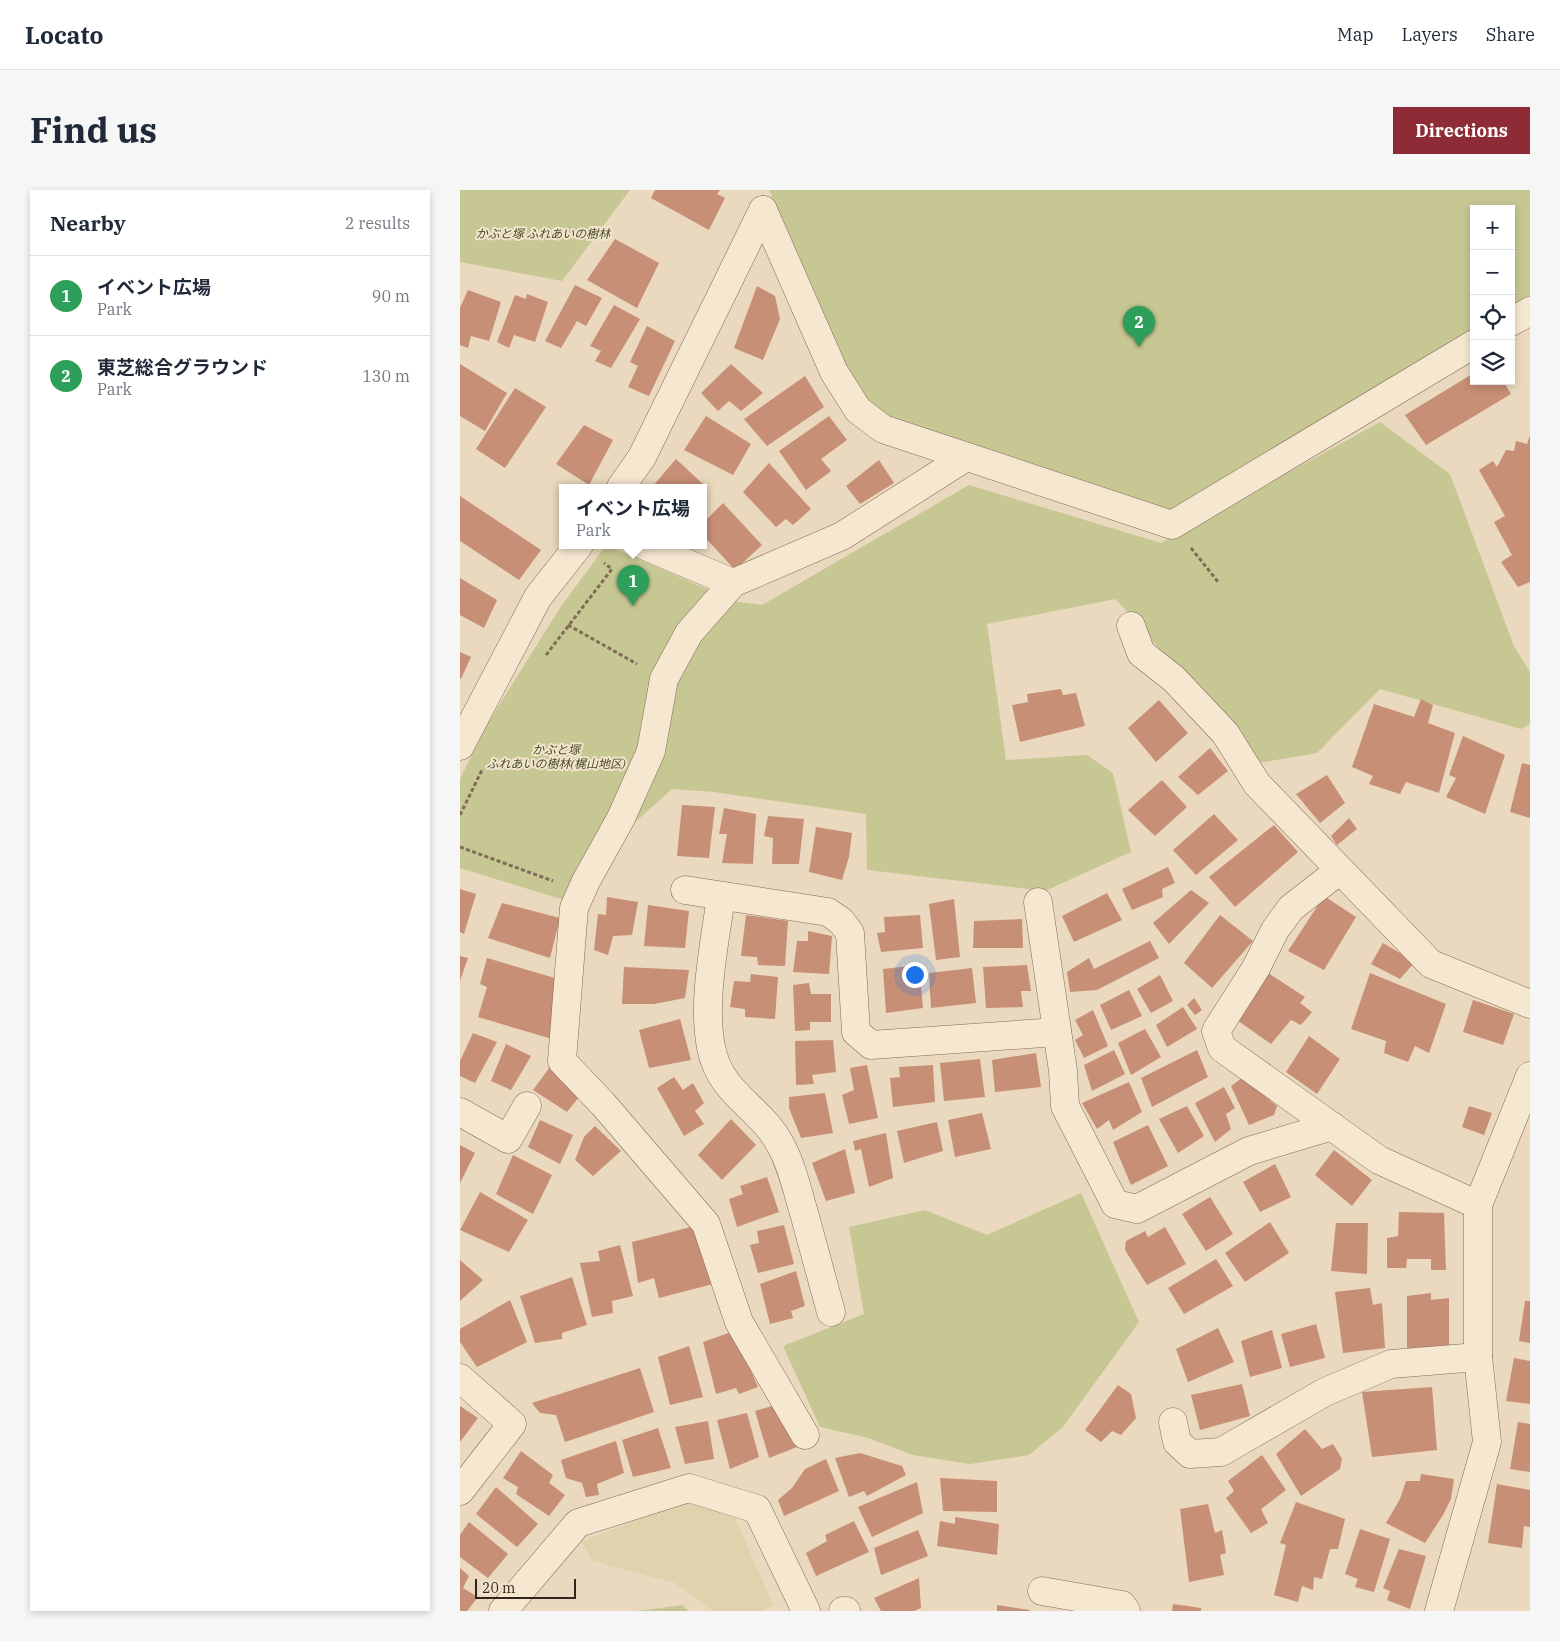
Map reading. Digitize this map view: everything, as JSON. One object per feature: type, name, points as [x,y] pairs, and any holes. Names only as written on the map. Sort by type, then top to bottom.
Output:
[{"type":"street","points":[[623,484],[642,457],[763,210],[834,372],[858,410],[883,429],[1172,524],[1470,346]]},
{"type":"street","points":[[1515,320],[1530,311]]},
{"type":"street","points":[[805,1435],[738,1322],[706,1224],[603,1104],[562,1061],[574,908],[621,818],[651,751],[664,679],[689,633],[734,583],[842,536],[966,457]]},
{"type":"street","points":[[460,746],[538,597],[576,549]]},
{"type":"street","points":[[653,549],[734,583]]},
{"type":"street","points":[[1131,626],[1141,653],[1174,679],[1225,733],[1257,784],[1430,964],[1530,1004]]},
{"type":"street","points":[[1340,870],[1291,908],[1275,930],[1256,968],[1216,1031],[1222,1048],[1379,1160],[1478,1205]]},
{"type":"street","points":[[685,890],[828,912],[841,921],[850,933],[856,1032],[871,1045],[1057,1032]]},
{"type":"street","points":[[720,896],[707,1013],[711,1048],[718,1070],[731,1091],[765,1122],[780,1144],[794,1177],[831,1312]]},
{"type":"street","points":[[1038,902],[1057,1032],[1065,1106],[1115,1204],[1137,1210],[1249,1151],[1332,1126]]},
{"type":"street","points":[[1439,1611],[1487,1442],[1478,1357],[1478,1205],[1530,1076]]},
{"type":"street","points":[[460,1112],[508,1139],[527,1106]]},
{"type":"street","points":[[1173,1422],[1177,1442],[1190,1454],[1220,1452],[1325,1392],[1391,1364],[1478,1357]]},
{"type":"street","points":[[460,1378],[512,1424],[460,1491]]},
{"type":"street","points":[[503,1611],[578,1522],[689,1488],[757,1509],[806,1611]]},
{"type":"street","points":[[1042,1591],[1122,1605],[1126,1611]]},
{"type":"path","points":[[1172,524],[1219,583]]},
{"type":"path","points":[[542,660],[612,569],[584,549]]},
{"type":"path","points":[[568,625],[664,679]]},
{"type":"path","points":[[460,815],[486,763]]},
{"type":"path","points":[[460,848],[581,893]]},
{"type":"shaded area","points":[[691,1498],[732,1511],[773,1605],[763,1611],[714,1611],[675,1583],[593,1561],[581,1542]]},
{"type":"green space","name":"かぶと塚 ふれあいの樹林","points":[[460,190],[630,190],[562,281],[460,262]]},
{"type":"green space","points":[[769,190],[1530,190],[1530,295],[1515,304],[1515,205],[1470,205],[1470,331],[1165,515],[877,415],[852,384]]},
{"type":"green space","name":"かぶと塚 ふれあいの樹林(梶山地区)","points":[[1380,422],[1450,474],[1514,646],[1530,672],[1530,724],[1521,729],[1380,689],[1317,753],[1259,763],[1116,599],[987,624],[1006,760],[1087,755],[1113,773],[1131,852],[1045,891],[867,870],[866,814],[714,792],[672,789],[574,877],[564,900],[460,868],[460,779],[488,723],[560,608],[603,549],[615,549],[714,592],[709,598],[762,605],[969,485],[1161,543]]},
{"type":"green space","points":[[1081,1193],[1139,1322],[1063,1427],[1029,1455],[970,1464],[913,1455],[868,1438],[820,1427],[783,1346],[864,1314],[849,1227],[925,1210],[987,1235]]},
{"type":"green space","points":[[683,1605],[688,1611],[638,1611]]},
{"type":"building","points":[[655,190],[720,190],[717,194],[725,198],[709,230],[651,198]]},
{"type":"building","points":[[615,239],[659,263],[637,308],[587,280]]},
{"type":"building","points":[[575,285],[602,298],[586,326],[577,321],[561,348],[545,341]]},
{"type":"building","points":[[757,286],[775,296],[780,319],[763,360],[734,348]]},
{"type":"building","points":[[468,290],[501,302],[489,341],[471,336],[468,348],[460,345],[460,308]]},
{"type":"building","points":[[527,294],[548,302],[535,342],[514,335],[509,348],[497,342],[515,295],[526,299]]},
{"type":"building","points":[[614,305],[640,319],[611,368],[595,361],[601,351],[590,346]]},
{"type":"building","points":[[647,326],[675,341],[649,396],[628,387],[638,366],[630,362]]},
{"type":"building","points":[[460,364],[507,393],[485,431],[460,416]]},
{"type":"building","points":[[731,364],[763,393],[741,411],[729,401],[718,411],[701,393]]},
{"type":"building","points":[[1470,375],[1470,385],[1505,385],[1511,394],[1426,445],[1405,415]]},
{"type":"building","points":[[805,376],[824,407],[767,446],[744,419]]},
{"type":"building","points":[[515,388],[546,407],[505,468],[476,449]]},
{"type":"building","points":[[706,416],[751,444],[733,475],[684,450]]},
{"type":"building","points":[[829,416],[847,440],[821,459],[831,471],[806,490],[779,451]]},
{"type":"building","points":[[584,425],[613,440],[590,484],[556,464]]},
{"type":"building","points":[[1530,435],[1530,582],[1518,587],[1501,562],[1512,555],[1494,522],[1505,516],[1479,470],[1493,461],[1497,467],[1506,450],[1514,451],[1516,441],[1527,444]]},
{"type":"building","points":[[676,459],[703,484],[655,484]]},
{"type":"building","points":[[879,460],[894,483],[860,504],[846,486]]},
{"type":"building","points":[[769,463],[811,509],[793,525],[786,519],[776,527],[743,492]]},
{"type":"building","points":[[460,496],[541,550],[519,580],[460,541]]},
{"type":"building","points":[[723,503],[762,545],[735,570],[707,539],[707,519]]},
{"type":"building","points":[[460,578],[497,600],[484,628],[460,615]]},
{"type":"building","points":[[460,652],[471,657],[461,679],[460,678]]},
{"type":"building","points":[[1061,689],[1063,695],[1076,693],[1085,726],[1020,742],[1012,705],[1028,702],[1027,694]]},
{"type":"building","points":[[1421,699],[1433,705],[1428,723],[1455,733],[1439,793],[1406,782],[1400,794],[1369,784],[1373,776],[1352,767],[1374,704],[1414,717]]},
{"type":"building","points":[[1159,700],[1188,733],[1156,762],[1128,728]]},
{"type":"building","points":[[1463,736],[1505,755],[1485,814],[1446,797],[1456,778],[1449,775]]},
{"type":"building","points":[[1210,748],[1228,771],[1198,795],[1178,777]]},
{"type":"building","points":[[1522,763],[1530,765],[1530,818],[1510,812]]},
{"type":"building","points":[[1327,775],[1345,803],[1320,823],[1296,794]]},
{"type":"building","points":[[1162,780],[1187,807],[1155,836],[1128,810]]},
{"type":"building","points":[[682,805],[715,807],[709,858],[677,856]]},
{"type":"building","points":[[724,808],[756,814],[753,864],[722,863],[727,834],[719,834]]},
{"type":"building","points":[[1214,814],[1238,840],[1196,875],[1173,850]]},
{"type":"building","points":[[768,816],[804,819],[799,864],[772,864],[773,838],[764,836]]},
{"type":"building","points":[[1349,818],[1357,829],[1337,845],[1331,836]]},
{"type":"building","points":[[1274,825],[1298,852],[1235,907],[1209,877]]},
{"type":"building","points":[[816,827],[852,833],[849,857],[842,880],[809,872]]},
{"type":"building","points":[[1168,867],[1175,883],[1162,889],[1163,897],[1132,910],[1122,889]]},
{"type":"building","points":[[460,889],[476,894],[464,934],[460,932]]},
{"type":"building","points":[[1191,890],[1209,903],[1169,944],[1153,923]]},
{"type":"building","points":[[1107,893],[1122,920],[1074,942],[1062,916]]},
{"type":"building","points":[[1324,896],[1356,917],[1324,970],[1288,951]]},
{"type":"building","points":[[607,897],[638,902],[632,935],[613,936],[608,955],[594,950],[598,914],[606,915]]},
{"type":"building","points":[[954,899],[960,957],[936,960],[929,904]]},
{"type":"building","points":[[502,903],[560,918],[550,958],[488,938]]},
{"type":"building","points":[[648,905],[689,911],[685,948],[644,946]]},
{"type":"building","points":[[746,915],[788,921],[785,966],[758,965],[757,957],[741,956]]},
{"type":"building","points":[[920,915],[923,948],[881,952],[877,933],[885,932],[884,917]]},
{"type":"building","points":[[1220,915],[1253,941],[1212,988],[1184,963]]},
{"type":"building","points":[[1022,919],[1023,948],[973,948],[974,921]]},
{"type":"building","points":[[808,931],[832,936],[829,974],[793,972],[797,941],[808,941]]},
{"type":"building","points":[[1150,941],[1159,958],[1097,990],[1070,992],[1067,972],[1089,958],[1094,969]]},
{"type":"building","points":[[1383,943],[1415,962],[1400,979],[1371,964]]},
{"type":"building","points":[[460,956],[468,958],[460,981]]},
{"type":"building","points":[[487,958],[565,981],[552,1039],[478,1017],[487,987],[480,984]]},
{"type":"building","points":[[919,965],[923,1008],[886,1013],[883,969]]},
{"type":"building","points":[[1027,965],[1031,991],[1021,991],[1023,1007],[986,1008],[983,967]]},
{"type":"building","points":[[624,967],[689,970],[685,998],[654,1004],[622,1004]]},
{"type":"building","points":[[972,968],[976,1003],[931,1008],[929,973]]},
{"type":"building","points":[[1265,971],[1305,997],[1300,1003],[1312,1012],[1301,1025],[1291,1020],[1271,1044],[1234,1018]]},
{"type":"building","points":[[1370,973],[1446,1004],[1429,1053],[1415,1046],[1408,1062],[1384,1053],[1386,1041],[1351,1029]]},
{"type":"building","points":[[751,974],[778,977],[775,1019],[745,1017],[745,1009],[730,1007],[734,981],[750,982]]},
{"type":"building","points":[[1160,975],[1173,1001],[1151,1013],[1137,989]]},
{"type":"building","points":[[809,983],[811,994],[831,994],[831,1022],[810,1022],[810,1030],[795,1031],[793,985]]},
{"type":"building","points":[[1129,990],[1142,1016],[1111,1030],[1100,1005]]},
{"type":"building","points":[[1194,998],[1202,1010],[1195,1015],[1187,1005]]},
{"type":"building","points":[[1473,1000],[1514,1014],[1503,1045],[1463,1032]]},
{"type":"building","points":[[1183,1007],[1197,1029],[1167,1047],[1156,1025]]},
{"type":"building","points":[[1093,1010],[1108,1046],[1084,1058],[1075,1040],[1083,1035],[1075,1020]]},
{"type":"building","points":[[680,1019],[691,1060],[649,1068],[639,1030]]},
{"type":"building","points":[[1145,1029],[1161,1057],[1131,1075],[1118,1043]]},
{"type":"building","points":[[473,1033],[497,1042],[475,1083],[460,1076],[460,1061]]},
{"type":"building","points":[[1309,1036],[1340,1059],[1317,1094],[1286,1072]]},
{"type":"building","points":[[833,1040],[836,1072],[812,1075],[814,1084],[796,1085],[795,1041]]},
{"type":"building","points":[[506,1044],[531,1056],[511,1090],[491,1081]]},
{"type":"building","points":[[1114,1050],[1125,1074],[1092,1091],[1084,1065]]},
{"type":"building","points":[[1197,1050],[1208,1077],[1152,1107],[1141,1078]]},
{"type":"building","points":[[1036,1053],[1041,1087],[995,1092],[992,1060]]},
{"type":"building","points":[[980,1059],[985,1097],[944,1101],[940,1063]]},
{"type":"building","points":[[867,1065],[878,1118],[849,1124],[842,1095],[854,1090],[850,1068]]},
{"type":"building","points":[[933,1065],[935,1102],[893,1107],[890,1078],[900,1077],[899,1067]]},
{"type":"building","points":[[550,1067],[583,1092],[567,1112],[533,1090]]},
{"type":"building","points":[[674,1077],[683,1090],[693,1083],[704,1103],[695,1111],[704,1124],[684,1136],[657,1088]]},
{"type":"building","points":[[1242,1078],[1277,1106],[1274,1115],[1249,1125],[1231,1086]]},
{"type":"building","points":[[1129,1082],[1142,1112],[1113,1130],[1109,1120],[1097,1129],[1082,1103]]},
{"type":"building","points":[[1224,1087],[1235,1108],[1226,1114],[1231,1129],[1215,1142],[1195,1103]]},
{"type":"building","points":[[825,1093],[833,1133],[801,1138],[789,1108],[789,1097]]},
{"type":"building","points":[[1187,1106],[1204,1136],[1178,1153],[1159,1119]]},
{"type":"building","points":[[1469,1106],[1492,1113],[1484,1135],[1462,1127]]},
{"type":"building","points":[[982,1113],[991,1149],[955,1157],[948,1120]]},
{"type":"building","points":[[731,1119],[756,1145],[722,1180],[698,1155]]},
{"type":"building","points":[[540,1120],[573,1135],[560,1164],[528,1147]]},
{"type":"building","points":[[937,1122],[943,1151],[904,1163],[897,1131]]},
{"type":"building","points":[[1148,1125],[1168,1166],[1131,1185],[1113,1142]]},
{"type":"building","points":[[595,1126],[621,1151],[593,1176],[575,1160],[584,1137]]},
{"type":"building","points":[[886,1133],[893,1178],[869,1187],[861,1149],[855,1151],[853,1141]]},
{"type":"building","points":[[460,1145],[475,1153],[460,1183]]},
{"type":"building","points":[[845,1149],[855,1193],[826,1201],[812,1163]]},
{"type":"building","points":[[1334,1150],[1372,1180],[1352,1206],[1315,1175]]},
{"type":"building","points":[[513,1155],[552,1175],[533,1214],[496,1194]]},
{"type":"building","points":[[1275,1164],[1291,1197],[1260,1212],[1243,1182]]},
{"type":"building","points":[[767,1177],[779,1212],[737,1227],[729,1199],[743,1194],[740,1186]]},
{"type":"building","points":[[480,1192],[528,1220],[509,1252],[460,1230]]},
{"type":"building","points":[[1210,1197],[1233,1234],[1206,1251],[1182,1214]]},
{"type":"building","points":[[1399,1212],[1444,1213],[1446,1270],[1431,1270],[1431,1259],[1407,1259],[1406,1268],[1387,1268],[1387,1238],[1398,1236]]},
{"type":"building","points":[[1270,1222],[1289,1253],[1245,1282],[1225,1253]]},
{"type":"building","points":[[1336,1223],[1368,1223],[1367,1274],[1331,1271]]},
{"type":"building","points":[[784,1225],[794,1264],[758,1273],[750,1245],[759,1243],[757,1231]]},
{"type":"building","points":[[695,1226],[713,1284],[659,1298],[654,1278],[638,1283],[632,1242]]},
{"type":"building","points":[[1165,1227],[1186,1264],[1147,1285],[1125,1250],[1126,1241],[1145,1231],[1148,1237]]},
{"type":"building","points":[[620,1245],[633,1296],[612,1301],[613,1313],[592,1317],[580,1263],[600,1261],[598,1251]]},
{"type":"building","points":[[1216,1259],[1233,1286],[1184,1314],[1168,1288]]},
{"type":"building","points":[[460,1260],[483,1280],[460,1301]]},
{"type":"building","points":[[796,1271],[805,1306],[791,1311],[793,1318],[770,1324],[760,1284]]},
{"type":"building","points":[[572,1277],[587,1325],[562,1333],[562,1339],[535,1343],[520,1296]]},
{"type":"building","points":[[1370,1288],[1373,1305],[1382,1303],[1385,1348],[1343,1353],[1335,1292]]},
{"type":"building","points":[[1431,1293],[1431,1300],[1449,1298],[1449,1347],[1407,1348],[1407,1296]]},
{"type":"building","points":[[510,1300],[527,1342],[477,1367],[460,1342],[460,1329]]},
{"type":"building","points":[[1525,1301],[1530,1301],[1530,1343],[1519,1341]]},
{"type":"building","points":[[1316,1324],[1325,1358],[1290,1367],[1281,1334]]},
{"type":"building","points":[[1218,1328],[1234,1362],[1188,1382],[1176,1349]]},
{"type":"building","points":[[1272,1330],[1282,1368],[1250,1377],[1241,1341]]},
{"type":"building","points":[[734,1331],[758,1387],[739,1394],[736,1388],[716,1394],[703,1342]]},
{"type":"building","points":[[689,1346],[703,1397],[670,1405],[658,1357]]},
{"type":"building","points":[[1514,1358],[1530,1361],[1530,1404],[1506,1401]]},
{"type":"building","points":[[640,1368],[654,1412],[565,1442],[556,1415],[540,1413],[532,1403]]},
{"type":"building","points":[[1242,1384],[1250,1416],[1200,1430],[1191,1395]]},
{"type":"building","points":[[1118,1385],[1131,1394],[1136,1418],[1121,1435],[1112,1431],[1101,1442],[1085,1430]]},
{"type":"building","points":[[1432,1387],[1437,1450],[1372,1457],[1362,1392]]},
{"type":"building","points":[[785,1402],[797,1447],[769,1458],[755,1411]]},
{"type":"building","points":[[460,1406],[478,1418],[460,1442]]},
{"type":"building","points":[[747,1413],[759,1457],[730,1469],[717,1420]]},
{"type":"building","points":[[708,1421],[714,1459],[685,1464],[675,1427]]},
{"type":"building","points":[[1518,1422],[1530,1424],[1530,1472],[1510,1469]]},
{"type":"building","points":[[658,1428],[671,1468],[633,1477],[622,1440]]},
{"type":"building","points":[[1305,1429],[1322,1449],[1333,1444],[1342,1459],[1340,1469],[1301,1496],[1276,1454]]},
{"type":"building","points":[[616,1441],[624,1473],[597,1484],[599,1495],[586,1497],[582,1483],[566,1478],[561,1460]]},
{"type":"building","points":[[521,1451],[553,1475],[549,1483],[565,1495],[549,1516],[516,1494],[518,1487],[503,1478]]},
{"type":"building","points":[[860,1453],[902,1466],[906,1475],[867,1496],[864,1491],[849,1497],[835,1458]]},
{"type":"building","points":[[1262,1455],[1286,1490],[1261,1509],[1268,1523],[1251,1533],[1226,1498],[1234,1491],[1228,1481]]},
{"type":"building","points":[[826,1459],[839,1491],[784,1516],[778,1500],[792,1488],[805,1469]]},
{"type":"building","points":[[1421,1474],[1454,1479],[1451,1499],[1425,1543],[1386,1523],[1400,1499],[1406,1481],[1420,1481]]},
{"type":"building","points":[[940,1478],[997,1481],[997,1512],[943,1511]]},
{"type":"building","points":[[917,1482],[923,1513],[872,1537],[858,1507]]},
{"type":"building","points":[[1497,1484],[1530,1490],[1530,1527],[1524,1526],[1522,1548],[1488,1543]]},
{"type":"building","points":[[496,1487],[538,1524],[517,1547],[476,1514]]},
{"type":"building","points":[[1296,1502],[1345,1519],[1338,1549],[1330,1549],[1322,1579],[1314,1577],[1313,1590],[1302,1586],[1298,1602],[1274,1595],[1286,1545],[1280,1543]]},
{"type":"building","points":[[1208,1504],[1215,1533],[1222,1530],[1226,1553],[1220,1555],[1224,1575],[1189,1582],[1180,1509]]},
{"type":"building","points":[[955,1517],[999,1524],[997,1555],[937,1546],[940,1521],[955,1524]]},
{"type":"building","points":[[854,1521],[869,1552],[816,1576],[806,1553],[827,1541],[825,1535]]},
{"type":"building","points":[[469,1522],[508,1554],[488,1578],[460,1557],[460,1535]]},
{"type":"building","points":[[1360,1529],[1390,1539],[1374,1592],[1355,1587],[1358,1579],[1345,1574]]},
{"type":"building","points":[[918,1530],[928,1556],[881,1575],[874,1548]]},
{"type":"building","points":[[1399,1549],[1426,1556],[1410,1609],[1387,1600],[1390,1591],[1383,1588]]},
{"type":"building","points":[[460,1568],[469,1576],[463,1588],[478,1597],[467,1611],[460,1611]]},
{"type":"building","points":[[919,1578],[921,1608],[914,1611],[881,1611],[874,1598]]},
{"type":"building","points":[[1173,1604],[1201,1608],[1201,1611],[1172,1611]]},
{"type":"building","points":[[997,1605],[1030,1610],[997,1611]]},
{"type":"place","name":"東芝総合グラウンド","points":[[1139,347]]},
{"type":"place","name":"イベント広場","points":[[633,606]]}]
